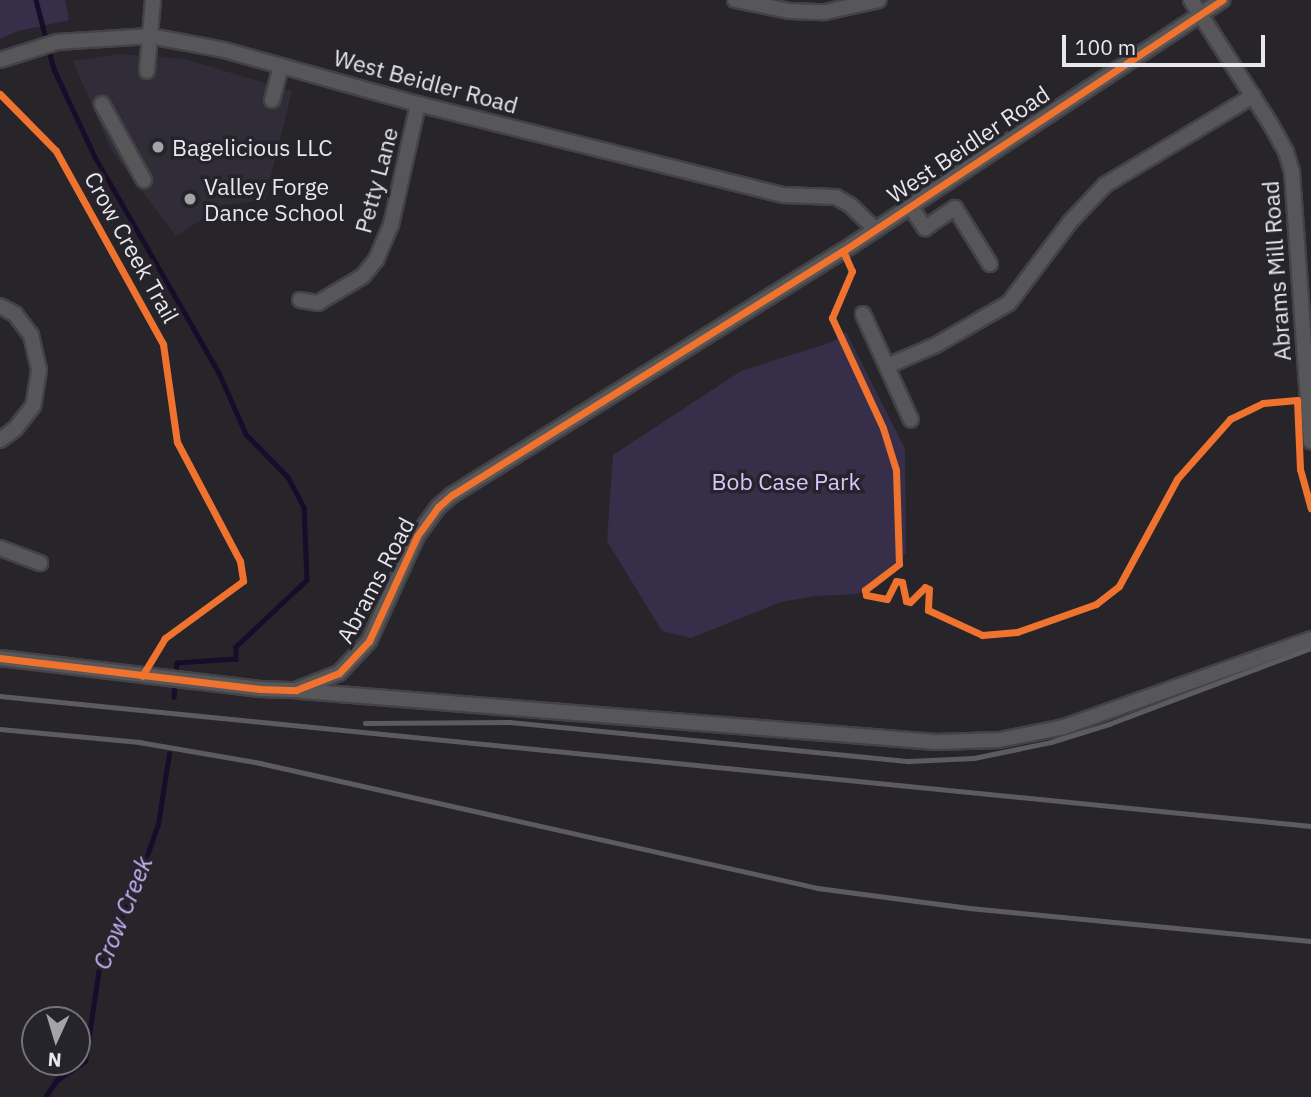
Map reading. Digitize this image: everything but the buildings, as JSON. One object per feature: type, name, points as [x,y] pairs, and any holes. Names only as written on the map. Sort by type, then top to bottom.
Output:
[{"type":"street","points":[[147,71],[153,0]]},
{"type":"street","points":[[734,0],[782,10],[825,12],[879,0]]},
{"type":"street","name":"Abrams Mill Road","points":[[1191,0],[1286,152],[1292,172],[1311,441]]},
{"type":"street","name":"West Beidler Road","points":[[0,60],[57,42],[150,36],[223,50],[418,104],[785,195],[836,197],[850,205],[875,229],[1222,0]]},
{"type":"street","points":[[272,100],[281,66]]},
{"type":"street","points":[[887,366],[936,345],[1000,310],[1009,303],[1070,222],[1105,185],[1253,96]]},
{"type":"street","points":[[102,104],[144,180]]},
{"type":"street","name":"Petty Lane","points":[[300,300],[318,303],[363,276],[376,260],[391,225],[418,104]]},
{"type":"street","points":[[910,206],[925,228],[955,208],[990,264]]},
{"type":"street","name":"Abrams Road","points":[[0,658],[186,681],[296,690],[339,673],[355,660],[382,618],[417,536],[438,507],[452,495],[676,358],[875,229]]},
{"type":"street","points":[[0,306],[15,314],[30,335],[39,370],[33,406],[26,418],[0,440]]},
{"type":"street","points":[[863,314],[911,420]]},
{"type":"street","points":[[0,548],[40,562]]},
{"type":"street","points":[[296,690],[936,742],[999,740],[1064,727],[1098,716],[1311,639]]},
{"type":"shaded area","points":[[121,54],[184,59],[292,91],[265,200],[224,205],[176,236],[111,150],[73,61]]},
{"type":"green space","points":[[0,0],[65,0],[69,20],[18,31],[0,39]]},
{"type":"green space","name":"Bob Case Park","points":[[846,332],[905,449],[906,553],[858,594],[815,596],[781,602],[691,638],[662,631],[607,541],[613,455],[741,371],[832,342]]},
{"type":"waterway","name":"Crow Creek","points":[[36,0],[54,69],[95,157],[219,373],[246,434],[288,477],[304,507],[307,580],[236,647],[236,659],[177,663],[174,697]]},
{"type":"waterway","name":"Crow Creek","points":[[45,1097],[57,1080],[85,1061],[100,962],[138,882],[158,824],[169,754]]},
{"type":"railway","points":[[365,723],[509,722],[909,761],[974,758],[1051,742],[1109,724],[1311,648]]},
{"type":"railway","points":[[0,696],[1311,826]]},
{"type":"railway","points":[[0,729],[139,742],[260,763],[818,888],[969,908],[1311,941]]},
{"type":"cycle path","points":[[0,658],[260,689],[296,690],[339,673],[369,641],[417,536],[438,507],[452,495],[843,251],[1222,0]]},
{"type":"cycle path","name":"Crow Creek Trail","points":[[0,94],[56,151],[163,344],[177,442],[240,561],[243,581],[165,638],[142,676]]},
{"type":"cycle path","points":[[843,251],[852,271],[832,318],[883,428],[896,470],[899,564],[865,590],[866,595],[887,599],[896,581],[902,582],[906,601],[910,602],[925,587],[929,589],[928,610],[982,635],[1017,632],[1096,604],[1119,586],[1177,479],[1230,419],[1263,403],[1297,400],[1300,469],[1311,509]]},
{"type":"place","name":"Bagelicious LLC","points":[[158,147]]},
{"type":"place","name":"Valley Forge Dance School","points":[[190,199]]}]
